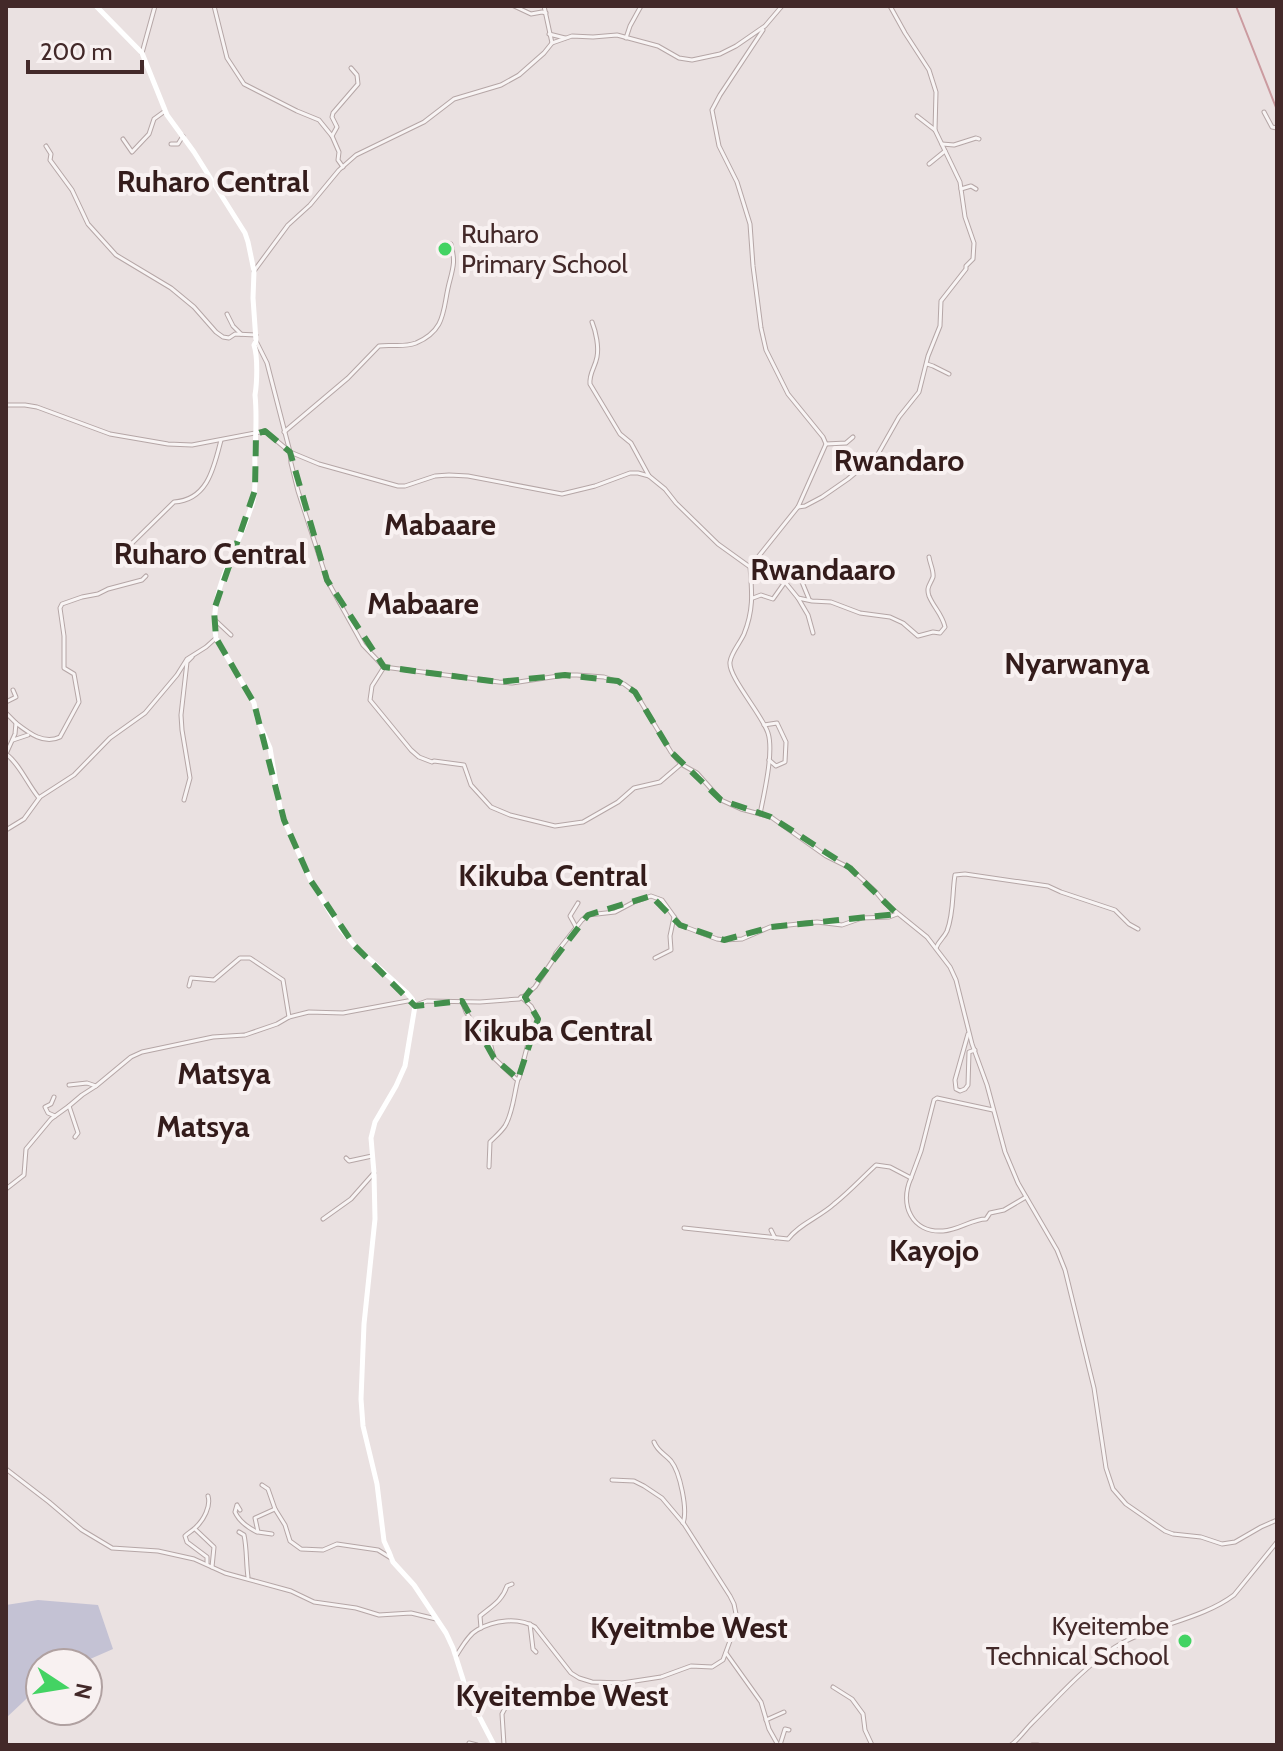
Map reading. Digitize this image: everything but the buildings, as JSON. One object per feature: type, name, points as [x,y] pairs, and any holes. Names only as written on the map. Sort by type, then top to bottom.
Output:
[{"type":"street","points":[[96,6],[142,53],[165,111],[245,233],[254,271],[256,338],[267,363],[302,504],[327,580],[363,645],[384,667],[512,683],[565,675],[612,679],[635,692],[666,746],[681,764],[697,773],[721,800],[771,817],[826,856],[850,868],[897,914],[927,937],[956,980],[1005,1152],[1026,1197],[1057,1250],[1069,1282],[1094,1388],[1106,1468],[1113,1489],[1126,1504],[1165,1531],[1222,1544],[1240,1540],[1277,1520]]},
{"type":"street","points":[[142,53],[155,6]]},
{"type":"street","points":[[214,6],[227,58],[246,86],[319,120],[332,136],[343,167]]},
{"type":"street","points":[[514,6],[531,14],[546,13]]},
{"type":"street","points":[[544,6],[552,43]]},
{"type":"street","points":[[626,38],[641,6]]},
{"type":"street","points":[[760,814],[766,783],[769,736],[758,712],[732,672],[730,661],[747,625],[753,598],[750,567],[798,507],[826,444],[788,394],[766,350],[750,224],[737,182],[719,146],[712,110],[765,26],[782,6]]},
{"type":"street","points":[[890,6],[929,70],[936,92],[935,130]]},
{"type":"street","points":[[254,271],[288,225],[356,155],[424,122],[454,99],[501,85],[519,75],[552,43],[572,36],[617,35],[658,46],[679,58],[692,60],[726,52],[765,26]]},
{"type":"street","points":[[549,34],[565,38]]},
{"type":"street","points":[[332,136],[337,127],[333,113],[358,84],[357,75],[351,68]]},
{"type":"street","points":[[123,139],[132,152],[149,134],[154,119],[165,111]]},
{"type":"street","points":[[1264,112],[1272,127],[1277,128]]},
{"type":"street","points":[[798,507],[827,494],[878,454],[899,417],[919,392],[925,365],[940,326],[941,301],[973,259],[974,243],[965,217],[960,182],[935,130],[917,116]]},
{"type":"street","points":[[171,144],[178,144],[183,136]]},
{"type":"street","points":[[942,144],[954,145],[979,139]]},
{"type":"street","points":[[46,146],[51,154],[50,160],[72,190],[88,224],[116,255],[182,296],[220,336],[229,338],[241,334],[256,338]]},
{"type":"street","points":[[929,164],[945,151]]},
{"type":"street","points":[[961,189],[971,186],[976,189]]},
{"type":"street","points":[[284,432],[348,378],[379,346],[405,346],[420,341],[432,331],[442,318],[454,272],[451,244]]},
{"type":"street","points":[[227,314],[241,334]]},
{"type":"street","points":[[592,322],[598,353],[589,376],[590,384],[620,434],[631,443],[649,476],[718,544],[750,567]]},
{"type":"street","points":[[256,338],[256,483],[213,617],[216,638],[254,703],[260,728],[270,748],[284,820],[311,881],[339,927],[354,945],[414,1003]]},
{"type":"street","points":[[925,365],[949,374]]},
{"type":"street","points":[[6,405],[49,410],[110,434],[136,440],[184,445],[265,431],[290,452],[319,464],[398,486],[449,475],[562,494],[630,473],[649,476]]},
{"type":"street","points":[[826,444],[846,443],[853,437]]},
{"type":"street","points":[[119,556],[174,502],[185,502],[202,488],[213,473],[221,440]]},
{"type":"street","points":[[798,598],[831,602],[860,613],[890,617],[918,636],[940,633],[945,627],[943,619],[928,591],[933,574],[929,557]]},
{"type":"street","points":[[792,567],[809,601]]},
{"type":"street","points":[[6,713],[31,735],[52,740],[60,737],[79,702],[74,674],[64,668],[61,605],[142,580],[146,576]]},
{"type":"street","points":[[753,598],[761,595],[773,599],[785,582],[808,615],[813,633]]},
{"type":"street","points":[[213,617],[231,635]]},
{"type":"street","points":[[6,830],[24,819],[39,799],[74,775],[110,738],[145,713],[187,659],[216,638]]},
{"type":"street","points":[[184,800],[190,778],[182,730],[183,691],[187,662],[198,652]]},
{"type":"street","points":[[384,667],[372,686],[370,700],[411,750],[432,762],[464,765],[471,785],[483,799],[491,807],[510,815],[555,826],[583,822],[618,802],[634,788],[660,782],[681,764]]},
{"type":"street","points":[[6,702],[16,697],[13,690]]},
{"type":"street","points":[[16,723],[17,728],[6,754],[12,757],[39,799]]},
{"type":"street","points":[[764,725],[777,723],[786,742],[785,762],[776,766],[768,759]]},
{"type":"street","points":[[13,740],[31,735]]},
{"type":"street","points":[[936,948],[950,922],[955,875],[965,874],[1048,886],[1115,910],[1138,929]]},
{"type":"street","points":[[6,1189],[24,1175],[26,1149],[55,1116],[131,1057],[142,1052],[195,1040],[245,1035],[309,1012],[351,1012],[378,1005],[427,1001],[514,1000],[535,987],[556,953],[588,915],[615,912],[651,896],[662,900],[684,926],[724,940],[742,939],[770,927],[817,922],[842,925],[862,918],[897,914]]},
{"type":"street","points":[[576,927],[570,916],[578,903]]},
{"type":"street","points":[[655,958],[671,950],[674,917]]},
{"type":"street","points":[[189,986],[191,978],[214,980],[240,958],[250,958],[283,980],[289,1017]]},
{"type":"street","points":[[489,1167],[490,1142],[505,1127],[531,1032],[538,1019],[521,997]]},
{"type":"street","points":[[462,1001],[474,1025],[491,1046],[494,1058],[518,1079]]},
{"type":"street","points":[[391,1558],[384,1541],[377,1484],[364,1436],[361,1399],[364,1316],[375,1219],[371,1138],[375,1122],[405,1066],[414,1003]]},
{"type":"street","points":[[969,1031],[955,1080],[956,1089],[960,1091],[968,1085],[969,1052],[975,1050]]},
{"type":"street","points":[[69,1085],[87,1083],[96,1086]]},
{"type":"street","points":[[54,1097],[51,1104],[45,1107],[48,1113],[55,1116]]},
{"type":"street","points":[[993,1110],[937,1098],[934,1100],[921,1151],[907,1186],[907,1209],[925,1229],[952,1230],[986,1219],[990,1213],[1004,1210],[1026,1197]]},
{"type":"street","points":[[69,1106],[78,1133],[75,1137]]},
{"type":"street","points":[[346,1158],[349,1161],[372,1156]]},
{"type":"street","points":[[684,1228],[788,1239],[794,1231],[837,1203],[876,1165],[890,1167],[911,1178]]},
{"type":"street","points":[[323,1219],[351,1199],[374,1173]]},
{"type":"street","points":[[771,1230],[778,1240]]},
{"type":"street","points":[[654,1442],[657,1450],[673,1463],[683,1493],[686,1516],[683,1523]]},
{"type":"street","points":[[6,1469],[104,1545],[122,1550],[158,1551],[207,1564],[225,1573],[291,1591],[314,1602],[379,1615],[411,1613],[436,1619]]},
{"type":"street","points":[[612,1480],[634,1481],[662,1498],[708,1559],[734,1604],[734,1630],[723,1660]]},
{"type":"street","points":[[262,1485],[268,1489],[290,1541],[301,1549],[323,1550],[337,1544],[378,1550],[391,1558],[414,1585],[446,1633],[479,1721],[494,1745]]},
{"type":"street","points":[[207,1564],[207,1557],[185,1540],[185,1534],[195,1529],[210,1505],[208,1496]]},
{"type":"street","points":[[240,1510],[237,1505],[239,1520],[249,1528],[272,1534]]},
{"type":"street","points":[[258,1532],[255,1518],[275,1509]]},
{"type":"street","points":[[195,1529],[214,1547],[212,1567]]},
{"type":"street","points":[[239,1532],[244,1535],[249,1578]]},
{"type":"street","points":[[1011,1745],[1066,1689],[1115,1647],[1213,1607],[1234,1595],[1277,1542]]},
{"type":"street","points":[[481,1628],[480,1616],[499,1602],[507,1586],[512,1584]]},
{"type":"street","points":[[456,1656],[470,1636],[481,1628],[507,1621],[530,1624],[541,1633],[571,1673],[592,1682],[622,1683],[661,1677],[691,1666],[712,1667],[731,1659]]},
{"type":"street","points":[[530,1624],[536,1652]]},
{"type":"street","points":[[726,1653],[761,1702],[769,1729],[779,1745]]},
{"type":"street","points":[[833,1687],[852,1699],[863,1714],[865,1730],[872,1745]]},
{"type":"street","points":[[504,1745],[502,1714],[513,1693]]},
{"type":"street","points":[[766,1720],[784,1712]]},
{"type":"street","points":[[779,1745],[785,1729],[789,1730]]},
{"type":"street","points":[[469,1743],[477,1745]]},
{"type":"street","points":[[1032,1745],[1038,1745]]},
{"type":"highlighted area","points":[[265,431],[290,452],[327,580],[384,667],[499,682],[565,675],[618,681],[635,692],[671,752],[721,800],[771,817],[850,868],[897,914],[771,927],[724,940],[680,925],[651,896],[588,915],[525,997],[538,1019],[518,1079],[494,1058],[462,1001],[415,1006],[354,945],[311,881],[284,820],[254,703],[216,638],[214,610],[255,490],[256,434]]},
{"type":"shaded area","points":[[38,1600],[98,1605],[113,1649],[104,1653],[104,1647],[24,1647],[24,1701],[6,1718],[6,1605]]},
{"type":"waterway","points":[[1236,6],[1277,110]]},
{"type":"place","name":"Ruharo Primary School","points":[[445,249]]},
{"type":"place","name":"Kyeitembe Technical School","points":[[1185,1641]]},
{"type":"district","name":"Ruharo Central","points":[[213,181]]},
{"type":"district","name":"Rwandaro","points":[[899,460]]},
{"type":"district","name":"Mabaare","points":[[440,524]]},
{"type":"district","name":"Ruharo Central","points":[[210,553]]},
{"type":"district","name":"Rwandaaro","points":[[823,569]]},
{"type":"district","name":"Mabaare","points":[[423,603]]},
{"type":"district","name":"Nyarwanya","points":[[1077,663]]},
{"type":"district","name":"Kikuba Central","points":[[553,875]]},
{"type":"district","name":"Kikuba Central","points":[[558,1030]]},
{"type":"district","name":"Matsya","points":[[224,1073]]},
{"type":"district","name":"Matsya","points":[[203,1126]]},
{"type":"district","name":"Kayojo","points":[[934,1250]]},
{"type":"district","name":"Kyeitmbe West","points":[[689,1627]]},
{"type":"district","name":"Kyeitembe West","points":[[562,1695]]}]
